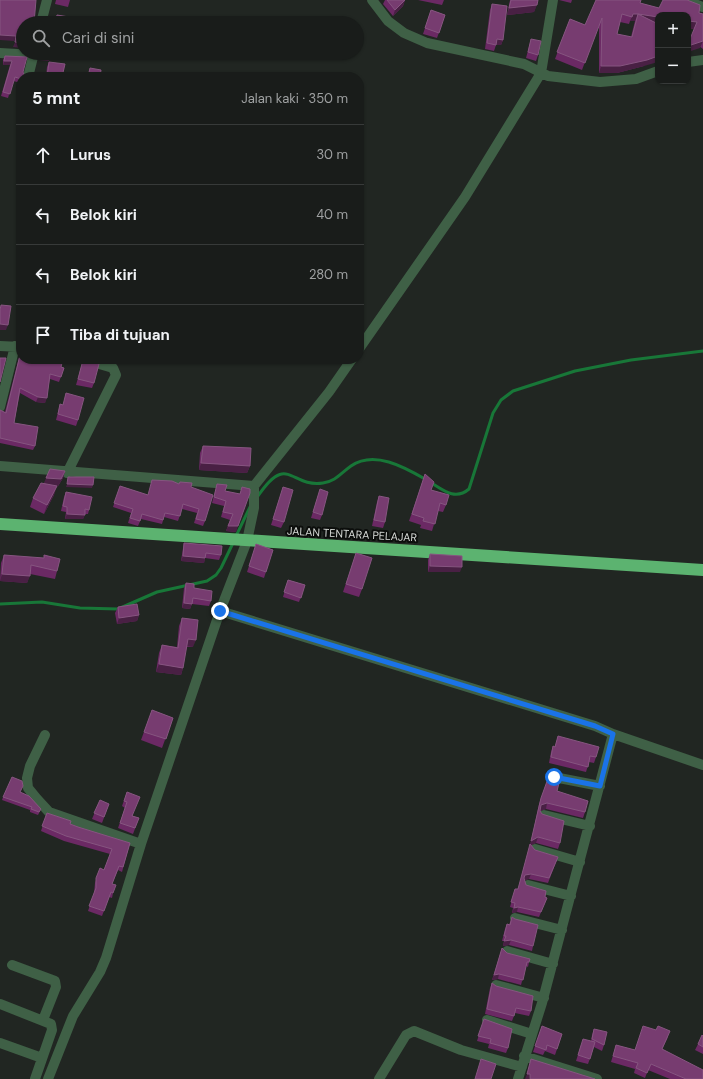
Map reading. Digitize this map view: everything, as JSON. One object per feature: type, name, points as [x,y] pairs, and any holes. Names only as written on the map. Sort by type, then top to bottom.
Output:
[{"type":"highway","name":"JALAN TENTARA PELAJAR","points":[[0,524],[703,570]]},
{"type":"street","points":[[43,16],[46,0]]},
{"type":"street","points":[[372,0],[388,21],[410,36],[427,43],[524,64],[541,73],[560,78],[600,82],[636,79],[655,72]]},
{"type":"street","points":[[364,341],[465,197],[541,73],[552,0]]},
{"type":"street","points":[[684,0],[703,7]]},
{"type":"street","points":[[0,52],[16,53]]},
{"type":"street","points":[[29,72],[32,60]]},
{"type":"street","points":[[691,62],[703,60]]},
{"type":"street","points":[[0,346],[16,347]]},
{"type":"street","points":[[0,407],[16,354]]},
{"type":"street","points":[[67,473],[116,375],[113,368],[99,364]]},
{"type":"street","points":[[48,1079],[74,1016],[100,972],[106,958],[141,844],[244,541],[254,508],[254,489],[329,392],[349,364]]},
{"type":"street","points":[[0,466],[254,489]]},
{"type":"street","points":[[220,611],[595,726],[613,734],[703,765]]},
{"type":"street","points":[[518,1079],[524,1056],[544,998],[613,734]]},
{"type":"street","points":[[45,735],[30,766],[27,778],[28,788],[37,799],[49,812],[141,844]]},
{"type":"street","points":[[554,777],[600,786]]},
{"type":"street","points":[[544,815],[590,826]]},
{"type":"street","points":[[535,850],[580,862]]},
{"type":"street","points":[[528,886],[571,896]]},
{"type":"street","points":[[515,918],[562,930]]},
{"type":"street","points":[[507,951],[553,964]]},
{"type":"street","points":[[12,965],[55,981],[56,987],[43,1020]]},
{"type":"street","points":[[496,985],[544,998]]},
{"type":"street","points":[[0,1004],[51,1024],[52,1030],[34,1079]]},
{"type":"street","points":[[487,1020],[532,1034]]},
{"type":"street","points":[[379,1079],[406,1035],[414,1031],[461,1050],[522,1067]]},
{"type":"street","points":[[0,1043],[42,1058]]},
{"type":"street","points":[[524,1056],[597,1079]]},
{"type":"building","points":[[0,0],[36,0],[35,16],[16,16],[16,36],[0,35]]},
{"type":"building","points":[[387,0],[405,0],[395,10]]},
{"type":"building","points":[[511,0],[538,0],[537,5],[509,8]]},
{"type":"building","points":[[596,0],[641,0],[640,3],[659,8],[663,0],[687,0],[700,5],[699,13],[703,14],[703,41],[691,45],[691,37],[697,22],[691,21],[691,12],[655,12],[655,17],[638,14],[655,22],[655,57],[620,66],[601,66],[602,18],[585,63],[557,52],[570,19],[585,25]],"holes":[[[622,14],[632,17],[633,14],[638,14],[632,37],[617,34]]]},
{"type":"building","points":[[492,4],[507,6],[503,40],[497,39],[496,45],[487,43]]},
{"type":"building","points":[[431,10],[445,15],[439,33],[425,28]]},
{"type":"building","points":[[531,39],[541,41],[538,55],[528,52]]},
{"type":"building","points":[[5,56],[16,56],[16,60],[26,60],[23,72],[16,72],[16,77],[10,94],[3,92],[12,61],[4,61]]},
{"type":"building","points":[[49,62],[65,64],[63,72],[48,72]]},
{"type":"building","points":[[90,68],[101,70],[101,72],[89,72]]},
{"type":"building","points":[[1,305],[11,306],[8,325],[0,324]]},
{"type":"building","points":[[0,358],[6,358],[0,382]]},
{"type":"building","points":[[18,364],[62,364],[61,367],[64,368],[61,377],[50,374],[47,398],[38,397],[20,388],[14,423],[38,427],[35,446],[0,438],[0,410],[6,413]]},
{"type":"building","points":[[82,364],[99,364],[94,383],[78,379]]},
{"type":"building","points":[[66,393],[84,398],[78,420],[58,414],[60,404],[63,405]]},
{"type":"building","points":[[203,446],[251,448],[250,466],[201,463]]},
{"type":"building","points":[[50,469],[65,471],[61,479],[46,478]]},
{"type":"building","points":[[425,474],[434,482],[431,490],[449,495],[446,505],[440,503],[435,524],[423,521],[424,518],[412,514]]},
{"type":"building","points":[[68,477],[94,477],[93,485],[67,484]]},
{"type":"building","points":[[152,480],[172,481],[179,484],[180,482],[192,483],[191,487],[213,495],[205,521],[196,519],[199,509],[183,504],[180,516],[165,513],[163,520],[142,514],[140,521],[130,518],[133,509],[114,503],[120,486],[148,495]]},
{"type":"building","points":[[41,483],[57,486],[47,505],[33,498]]},
{"type":"building","points":[[217,484],[227,485],[225,491],[240,494],[242,487],[250,489],[250,493],[238,526],[228,526],[233,514],[223,512],[226,501],[214,497]]},
{"type":"building","points":[[283,487],[293,490],[284,522],[273,519]]},
{"type":"building","points":[[320,489],[328,492],[322,515],[313,512]]},
{"type":"building","points":[[66,492],[92,497],[89,510],[85,509],[85,515],[67,514],[67,507],[63,506]]},
{"type":"building","points":[[379,496],[389,498],[385,522],[374,520]]},
{"type":"building","points":[[184,543],[222,546],[221,555],[206,553],[205,558],[183,556]]},
{"type":"building","points":[[256,544],[273,550],[266,572],[249,566]]},
{"type":"building","points":[[356,553],[372,558],[362,589],[346,584]]},
{"type":"building","points":[[430,554],[462,556],[462,567],[430,566]]},
{"type":"building","points":[[4,555],[44,558],[44,555],[60,559],[57,571],[31,565],[30,576],[2,574]]},
{"type":"building","points":[[288,580],[305,585],[301,598],[284,592]]},
{"type":"building","points":[[186,583],[194,584],[194,588],[212,591],[211,601],[193,598],[192,604],[184,603]]},
{"type":"building","points":[[137,604],[139,615],[119,618],[118,607]]},
{"type":"building","points":[[182,618],[198,620],[196,640],[188,639],[183,668],[159,664],[162,645],[178,648]]},
{"type":"building","points":[[152,710],[173,718],[166,739],[144,732]]},
{"type":"building","points":[[558,736],[599,747],[596,757],[590,756],[588,767],[551,757],[553,746],[555,747]]},
{"type":"building","points":[[550,773],[552,777],[560,779],[557,791],[588,801],[585,812],[547,803],[541,805],[540,811],[542,814],[564,821],[560,843],[538,837],[531,841],[541,798]]},
{"type":"building","points":[[12,777],[22,781],[23,786],[20,792],[29,796],[41,809],[39,812],[31,809],[32,807],[3,797]]},
{"type":"building","points":[[127,792],[140,797],[132,816],[139,818],[135,828],[120,823],[127,802],[124,801]]},
{"type":"building","points":[[100,800],[109,804],[104,817],[94,813]]},
{"type":"building","points":[[47,813],[71,821],[70,824],[78,827],[130,843],[123,867],[119,866],[112,884],[116,885],[113,893],[111,892],[104,911],[89,906],[96,888],[96,878],[100,868],[104,870],[112,849],[66,836],[42,826]]},
{"type":"building","points":[[530,844],[535,850],[558,857],[549,878],[531,874],[525,875],[524,878],[526,885],[546,891],[545,897],[547,898],[541,912],[518,907],[514,908],[515,903],[511,902],[515,889],[518,889]]},
{"type":"building","points":[[512,917],[538,925],[533,946],[511,940],[504,941],[507,924],[510,925]]},
{"type":"building","points":[[502,948],[507,953],[530,959],[529,962],[527,962],[523,980],[499,974],[494,975]]},
{"type":"building","points":[[492,983],[496,986],[533,996],[531,1011],[516,1008],[514,1016],[487,1009]]},
{"type":"building","points":[[484,1019],[512,1029],[508,1048],[490,1043],[491,1039],[478,1036]]},
{"type":"building","points":[[542,1026],[562,1034],[557,1049],[547,1045],[546,1050],[535,1046]]},
{"type":"building","points":[[643,1026],[656,1030],[658,1026],[670,1031],[662,1049],[703,1070],[703,1079],[686,1079],[651,1064],[647,1073],[636,1068],[638,1063],[613,1056],[616,1045],[635,1050]]},
{"type":"building","points":[[594,1029],[607,1032],[604,1045],[592,1039]]},
{"type":"building","points":[[702,1035],[703,1036],[703,1047],[698,1044]]},
{"type":"building","points":[[583,1039],[595,1042],[590,1059],[578,1055]]},
{"type":"building","points":[[481,1059],[496,1064],[491,1079],[475,1079]]},
{"type":"building","points":[[531,1059],[595,1079],[530,1079],[530,1074],[527,1074]]},
{"type":"waterway","points":[[430,482],[444,491],[454,494],[459,494],[469,489],[493,413],[501,400],[513,391],[575,371],[631,360],[703,351]]},
{"type":"waterway","points":[[258,496],[268,483],[276,476],[283,474],[303,481],[323,483],[335,479],[351,466],[360,461],[369,460],[379,460],[398,465],[425,479]]},
{"type":"waterway","points":[[236,536],[250,507]]},
{"type":"waterway","points":[[0,604],[42,602],[80,608],[118,609],[157,592],[207,581],[216,575],[221,568],[233,543]]},
{"type":"route","points":[[220,611],[595,726],[613,734],[600,786],[554,777]]}]
